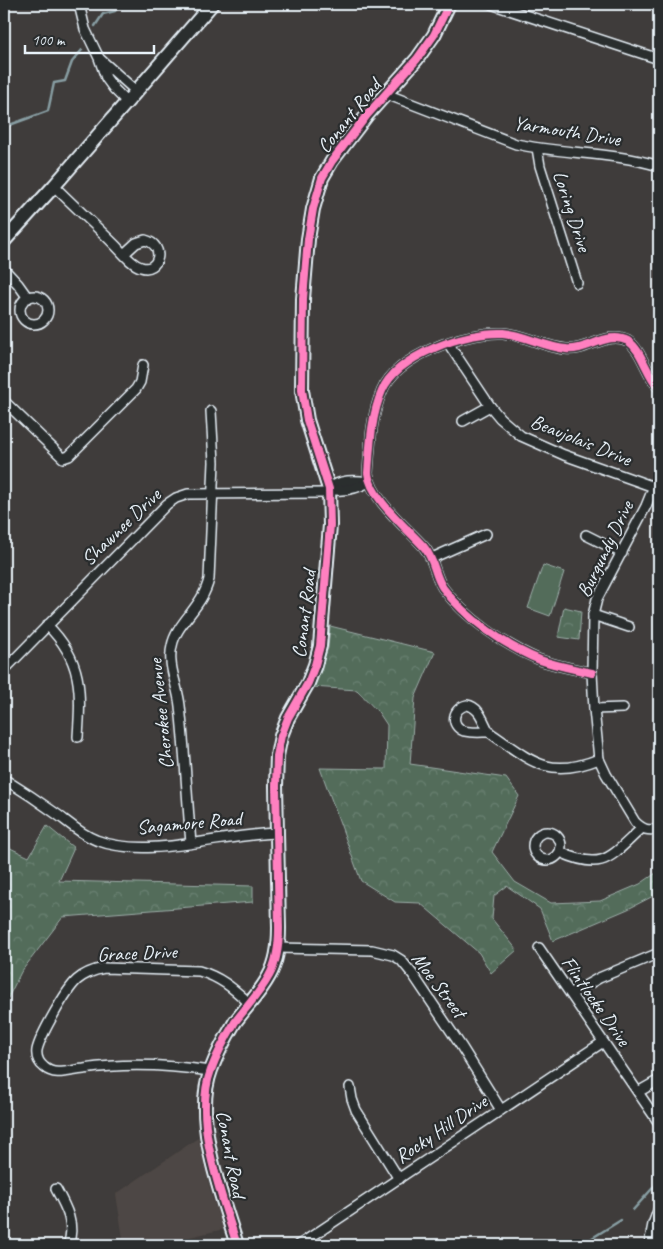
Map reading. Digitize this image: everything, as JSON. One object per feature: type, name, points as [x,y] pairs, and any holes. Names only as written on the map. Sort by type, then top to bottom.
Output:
[{"type":"street","points":[[78,4],[85,29],[106,78],[127,102]]},
{"type":"street","points":[[4,240],[54,186],[212,4]]},
{"type":"street","name":"Conant Road","points":[[236,1245],[213,1164],[207,1134],[205,1104],[210,1071],[223,1044],[249,1003],[270,975],[278,948],[280,894],[277,833],[277,756],[281,736],[288,718],[316,665],[320,646],[330,526],[329,491],[307,420],[302,390],[303,299],[308,239],[313,209],[326,169],[368,115],[417,59],[434,35],[449,4]]},
{"type":"street","points":[[491,4],[659,59]]},
{"type":"street","points":[[99,58],[136,92]]},
{"type":"street","name":"Yarmouth Drive","points":[[386,94],[498,138],[537,148],[658,162]]},
{"type":"street","name":"Loring Drive","points":[[537,148],[540,166],[577,283]]},
{"type":"street","points":[[54,186],[124,254]]},
{"type":"street","points":[[4,269],[28,298]]},
{"type":"street","points":[[592,673],[542,660],[502,640],[473,618],[449,595],[439,580],[432,558],[377,497],[368,482],[373,425],[378,400],[382,389],[394,373],[429,351],[475,335],[503,333],[521,336],[562,349],[574,349],[617,338],[629,342],[642,358],[651,378],[659,388]]},
{"type":"street","name":"Beaujolais Drive","points":[[448,343],[490,406],[510,427],[531,441],[654,487]]},
{"type":"street","points":[[4,401],[63,458],[68,456],[136,389],[143,365]]},
{"type":"street","points":[[463,421],[490,406]]},
{"type":"street","name":"Cherokee Avenue","points":[[190,844],[180,704],[172,664],[171,648],[176,634],[199,602],[207,587],[210,572],[212,411]]},
{"type":"street","name":"Burgundy Drive","points":[[641,829],[620,798],[599,759],[592,673],[593,615],[597,599],[622,553],[659,474]]},
{"type":"street","points":[[329,491],[358,488],[368,482]]},
{"type":"street","name":"Shawnee Drive","points":[[4,670],[167,504],[182,496],[212,493],[329,491]]},
{"type":"street","points":[[432,558],[486,534]]},
{"type":"street","points":[[586,535],[622,553]]},
{"type":"street","points":[[593,615],[629,627]]},
{"type":"street","points":[[48,625],[63,642],[75,668],[80,698],[78,737]]},
{"type":"street","points":[[594,709],[623,708]]},
{"type":"street","points":[[489,732],[531,760],[546,767],[576,766],[599,759]]},
{"type":"street","name":"Sagamore Road","points":[[4,779],[95,840],[132,846],[170,846],[248,835],[277,833]]},
{"type":"street","points":[[560,852],[582,861],[599,861],[621,849],[641,829],[659,829]]},
{"type":"street","name":"Moe Street","points":[[278,948],[372,950],[393,955],[400,960],[414,976],[456,1038],[501,1110]]},
{"type":"street","name":"Flintlocke Drive","points":[[539,948],[659,1123]]},
{"type":"street","points":[[571,994],[599,978],[659,952]]},
{"type":"street","name":"Grace Drive","points":[[210,1071],[117,1066],[55,1072],[42,1065],[38,1059],[37,1052],[50,1022],[70,988],[84,974],[94,970],[109,968],[199,971],[212,974],[222,980],[249,1003]]},
{"type":"street","name":"Rocky Hill Drive","points":[[299,1245],[603,1042]]},
{"type":"street","points":[[638,1092],[659,1080]]},
{"type":"street","points":[[350,1087],[356,1110],[399,1179]]},
{"type":"street","points":[[56,1189],[71,1222],[71,1234],[68,1245]]},
{"type":"street","points":[[649,1245],[653,1224],[659,1208]]},
{"type":"shaded area","points":[[198,1138],[212,1197],[224,1229],[155,1245],[124,1245],[116,1194]]},
{"type":"green space","points":[[543,565],[564,572],[550,616],[528,608]]},
{"type":"green space","points":[[564,607],[581,611],[579,640],[558,637]]},
{"type":"green space","points":[[330,626],[435,652],[415,698],[410,764],[506,778],[519,796],[492,852],[515,882],[551,903],[600,901],[640,884],[659,871],[659,893],[628,909],[553,941],[540,909],[507,886],[494,896],[492,919],[517,950],[491,973],[479,953],[420,903],[395,902],[361,881],[320,768],[386,769],[387,725],[379,713],[357,690],[312,687],[328,648]]},
{"type":"green space","points":[[47,826],[74,848],[59,881],[253,886],[253,902],[63,917],[21,972],[4,1006],[4,905],[7,894],[4,893],[4,845],[29,857]]},
{"type":"waterway","points":[[95,26],[103,14],[115,11],[120,4]]},
{"type":"waterway","points":[[4,127],[48,111],[54,83],[65,81],[72,62],[82,50]]},
{"type":"waterway","points":[[633,1210],[659,1181]]},
{"type":"waterway","points":[[581,1245],[621,1220]]},
{"type":"cycle path","points":[[237,1245],[211,1158],[205,1112],[206,1090],[211,1070],[225,1040],[235,1022],[272,971],[276,959],[279,928],[277,756],[281,736],[288,718],[308,683],[320,646],[330,525],[329,489],[307,420],[302,390],[303,299],[308,239],[313,209],[322,178],[332,161],[367,115],[417,59],[434,35],[449,4]]},
{"type":"cycle path","points":[[592,673],[559,666],[527,654],[487,630],[452,599],[440,583],[428,552],[382,502],[370,483],[368,473],[375,411],[382,391],[390,378],[402,366],[417,356],[453,341],[488,333],[511,334],[566,349],[574,349],[605,339],[620,338],[628,341],[637,350],[659,388]]}]
